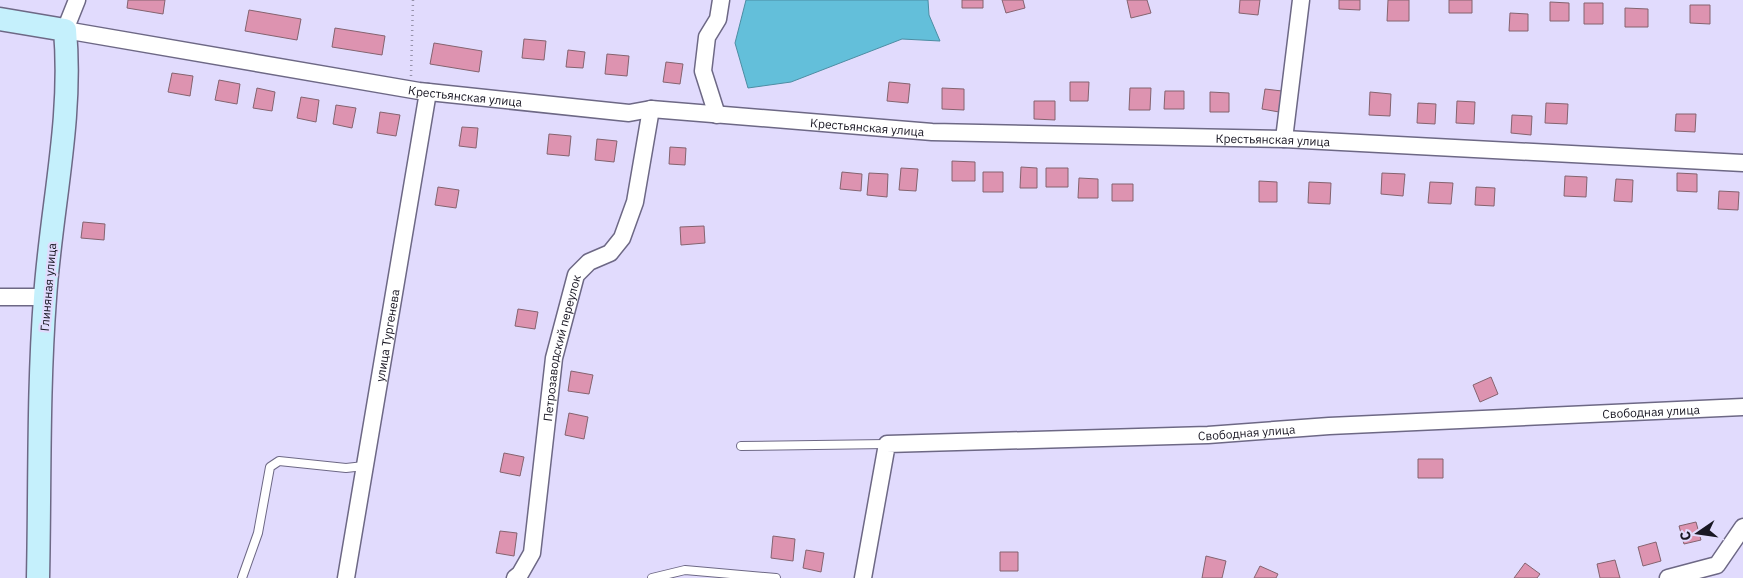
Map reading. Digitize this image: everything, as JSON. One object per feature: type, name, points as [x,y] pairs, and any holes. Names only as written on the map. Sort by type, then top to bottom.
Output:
[{"type":"street","name":"Глиняная улица","points":[[38,578],[45,297],[61,168],[68,67],[65,30],[77,0]]},
{"type":"street","points":[[717,115],[703,71],[707,37],[718,19],[721,0]]},
{"type":"street","points":[[1284,139],[1302,0]]},
{"type":"street","name":"Крестьянская улица","points":[[0,18],[410,90],[628,114],[652,109],[932,132],[1284,139],[1743,163]]},
{"type":"street","name":"улица Тургенева","points":[[346,578],[428,92]]},
{"type":"street","name":"Петрозаводский переулок","points":[[515,578],[520,574],[532,553],[554,358],[576,275],[589,262],[610,254],[622,238],[635,202],[652,109]]},
{"type":"street","points":[[0,297],[45,297]]},
{"type":"street","name":"Свободная улица","points":[[887,444],[1208,435],[1328,426],[1743,407]]},
{"type":"street","points":[[863,578],[887,444]]},
{"type":"street","points":[[1668,578],[1717,565],[1743,527]]},
{"type":"lane","points":[[741,446],[887,444]]},
{"type":"lane","points":[[242,578],[258,533],[270,467],[279,461],[346,468],[364,466]]},
{"type":"lane","points":[[652,578],[685,570],[776,578]]},
{"type":"path","points":[[410,90],[413,0]]},
{"type":"water","points":[[746,0],[928,0],[929,15],[940,41],[902,39],[791,82],[748,88],[735,43]]},
{"type":"building","points":[[128,0],[165,0],[163,14],[127,8]]},
{"type":"building","points":[[962,0],[983,0],[983,8],[962,8]]},
{"type":"building","points":[[1002,0],[1023,0],[1025,8],[1006,13]]},
{"type":"building","points":[[1127,0],[1147,0],[1151,13],[1131,18]]},
{"type":"building","points":[[1240,0],[1260,0],[1258,15],[1239,13]]},
{"type":"building","points":[[1339,0],[1360,0],[1360,10],[1339,9]]},
{"type":"building","points":[[1388,0],[1409,0],[1409,21],[1387,21]]},
{"type":"building","points":[[1449,0],[1472,0],[1472,13],[1449,13]]},
{"type":"building","points":[[1550,2],[1569,3],[1569,21],[1550,21]]},
{"type":"building","points":[[1584,3],[1603,3],[1603,24],[1584,24]]},
{"type":"building","points":[[1690,5],[1710,5],[1710,24],[1690,23]]},
{"type":"building","points":[[1625,8],[1648,9],[1648,27],[1625,27]]},
{"type":"building","points":[[249,10],[301,19],[297,40],[245,31]]},
{"type":"building","points":[[1510,13],[1528,14],[1528,31],[1509,31]]},
{"type":"building","points":[[335,28],[385,36],[382,55],[332,47]]},
{"type":"building","points":[[524,39],[546,41],[544,60],[522,58]]},
{"type":"building","points":[[434,43],[482,51],[479,72],[430,64]]},
{"type":"building","points":[[568,50],[585,52],[583,68],[566,67]]},
{"type":"building","points":[[607,54],[629,56],[627,76],[605,74]]},
{"type":"building","points":[[666,62],[683,64],[680,84],[663,82]]},
{"type":"building","points":[[172,73],[193,76],[190,96],[168,92]]},
{"type":"building","points":[[219,80],[240,84],[237,104],[215,100]]},
{"type":"building","points":[[889,82],[910,84],[908,103],[887,101]]},
{"type":"building","points":[[1070,82],[1089,82],[1088,101],[1070,101]]},
{"type":"building","points":[[257,88],[275,92],[272,111],[253,108]]},
{"type":"building","points":[[942,88],[964,89],[964,110],[942,109]]},
{"type":"building","points":[[1130,88],[1151,88],[1150,110],[1129,110]]},
{"type":"building","points":[[1265,89],[1282,91],[1279,112],[1262,109]]},
{"type":"building","points":[[1165,91],[1184,91],[1184,109],[1164,109]]},
{"type":"building","points":[[1210,92],[1229,93],[1229,112],[1210,112]]},
{"type":"building","points":[[1370,92],[1391,94],[1390,116],[1369,115]]},
{"type":"building","points":[[301,97],[319,100],[316,122],[297,118]]},
{"type":"building","points":[[1034,101],[1055,101],[1055,120],[1034,119]]},
{"type":"building","points":[[1457,101],[1475,102],[1474,124],[1456,123]]},
{"type":"building","points":[[1418,103],[1436,104],[1435,124],[1417,123]]},
{"type":"building","points":[[1546,103],[1568,104],[1567,124],[1545,123]]},
{"type":"building","points":[[336,105],[356,108],[352,128],[333,124]]},
{"type":"building","points":[[380,112],[400,115],[396,136],[377,133]]},
{"type":"building","points":[[1676,114],[1696,114],[1695,132],[1675,131]]},
{"type":"building","points":[[1512,115],[1532,116],[1531,135],[1511,133]]},
{"type":"building","points":[[462,127],[478,128],[476,148],[459,146]]},
{"type":"building","points":[[549,134],[571,136],[569,156],[547,154]]},
{"type":"building","points":[[597,139],[617,141],[614,162],[595,160]]},
{"type":"building","points":[[670,147],[686,148],[685,165],[669,164]]},
{"type":"building","points":[[952,161],[975,162],[975,181],[952,181]]},
{"type":"building","points":[[1021,167],[1037,168],[1037,188],[1020,188]]},
{"type":"building","points":[[901,168],[918,169],[916,191],[899,190]]},
{"type":"building","points":[[1046,168],[1068,168],[1068,187],[1046,187]]},
{"type":"building","points":[[842,172],[862,174],[861,191],[840,189]]},
{"type":"building","points":[[983,172],[1003,172],[1003,192],[983,192]]},
{"type":"building","points":[[869,173],[888,174],[887,197],[867,195]]},
{"type":"building","points":[[1382,173],[1405,174],[1403,196],[1381,194]]},
{"type":"building","points":[[1677,173],[1697,174],[1697,192],[1677,191]]},
{"type":"building","points":[[1565,176],[1587,177],[1586,197],[1564,196]]},
{"type":"building","points":[[1079,178],[1098,179],[1098,198],[1078,198]]},
{"type":"building","points":[[1616,179],[1633,180],[1632,202],[1614,201]]},
{"type":"building","points":[[1259,181],[1277,182],[1277,202],[1259,202]]},
{"type":"building","points":[[1309,182],[1331,183],[1330,204],[1308,203]]},
{"type":"building","points":[[1430,182],[1453,183],[1451,204],[1428,203]]},
{"type":"building","points":[[1112,184],[1133,184],[1133,201],[1112,201]]},
{"type":"building","points":[[438,187],[459,190],[456,208],[435,205]]},
{"type":"building","points":[[1476,187],[1495,188],[1494,206],[1475,205]]},
{"type":"building","points":[[1719,191],[1739,192],[1738,210],[1718,209]]},
{"type":"building","points":[[83,222],[105,224],[104,240],[81,238]]},
{"type":"building","points":[[704,226],[705,243],[681,245],[680,227]]},
{"type":"building","points":[[518,309],[538,312],[535,329],[515,326]]},
{"type":"building","points":[[571,371],[593,375],[589,394],[568,391]]},
{"type":"building","points":[[1491,377],[1498,394],[1480,402],[1473,385]]},
{"type":"building","points":[[569,413],[588,417],[584,439],[565,435]]},
{"type":"building","points":[[504,453],[524,457],[520,476],[500,472]]},
{"type":"building","points":[[1418,459],[1443,459],[1443,478],[1418,478]]},
{"type":"building","points":[[1696,522],[1701,540],[1684,544],[1679,526]]},
{"type":"building","points":[[500,531],[517,533],[514,556],[496,553]]},
{"type":"building","points":[[773,536],[795,539],[793,561],[771,558]]},
{"type":"building","points":[[1656,542],[1661,561],[1643,566],[1638,547]]},
{"type":"building","points":[[806,550],[824,553],[821,572],[803,568]]},
{"type":"building","points":[[1000,552],[1018,552],[1018,571],[1000,571]]},
{"type":"building","points":[[1206,556],[1226,561],[1222,578],[1202,578]]},
{"type":"building","points":[[1615,560],[1620,578],[1600,578],[1597,564]]},
{"type":"building","points":[[1525,563],[1540,574],[1537,578],[1514,578]]},
{"type":"building","points":[[1260,566],[1278,574],[1276,578],[1254,578]]}]
